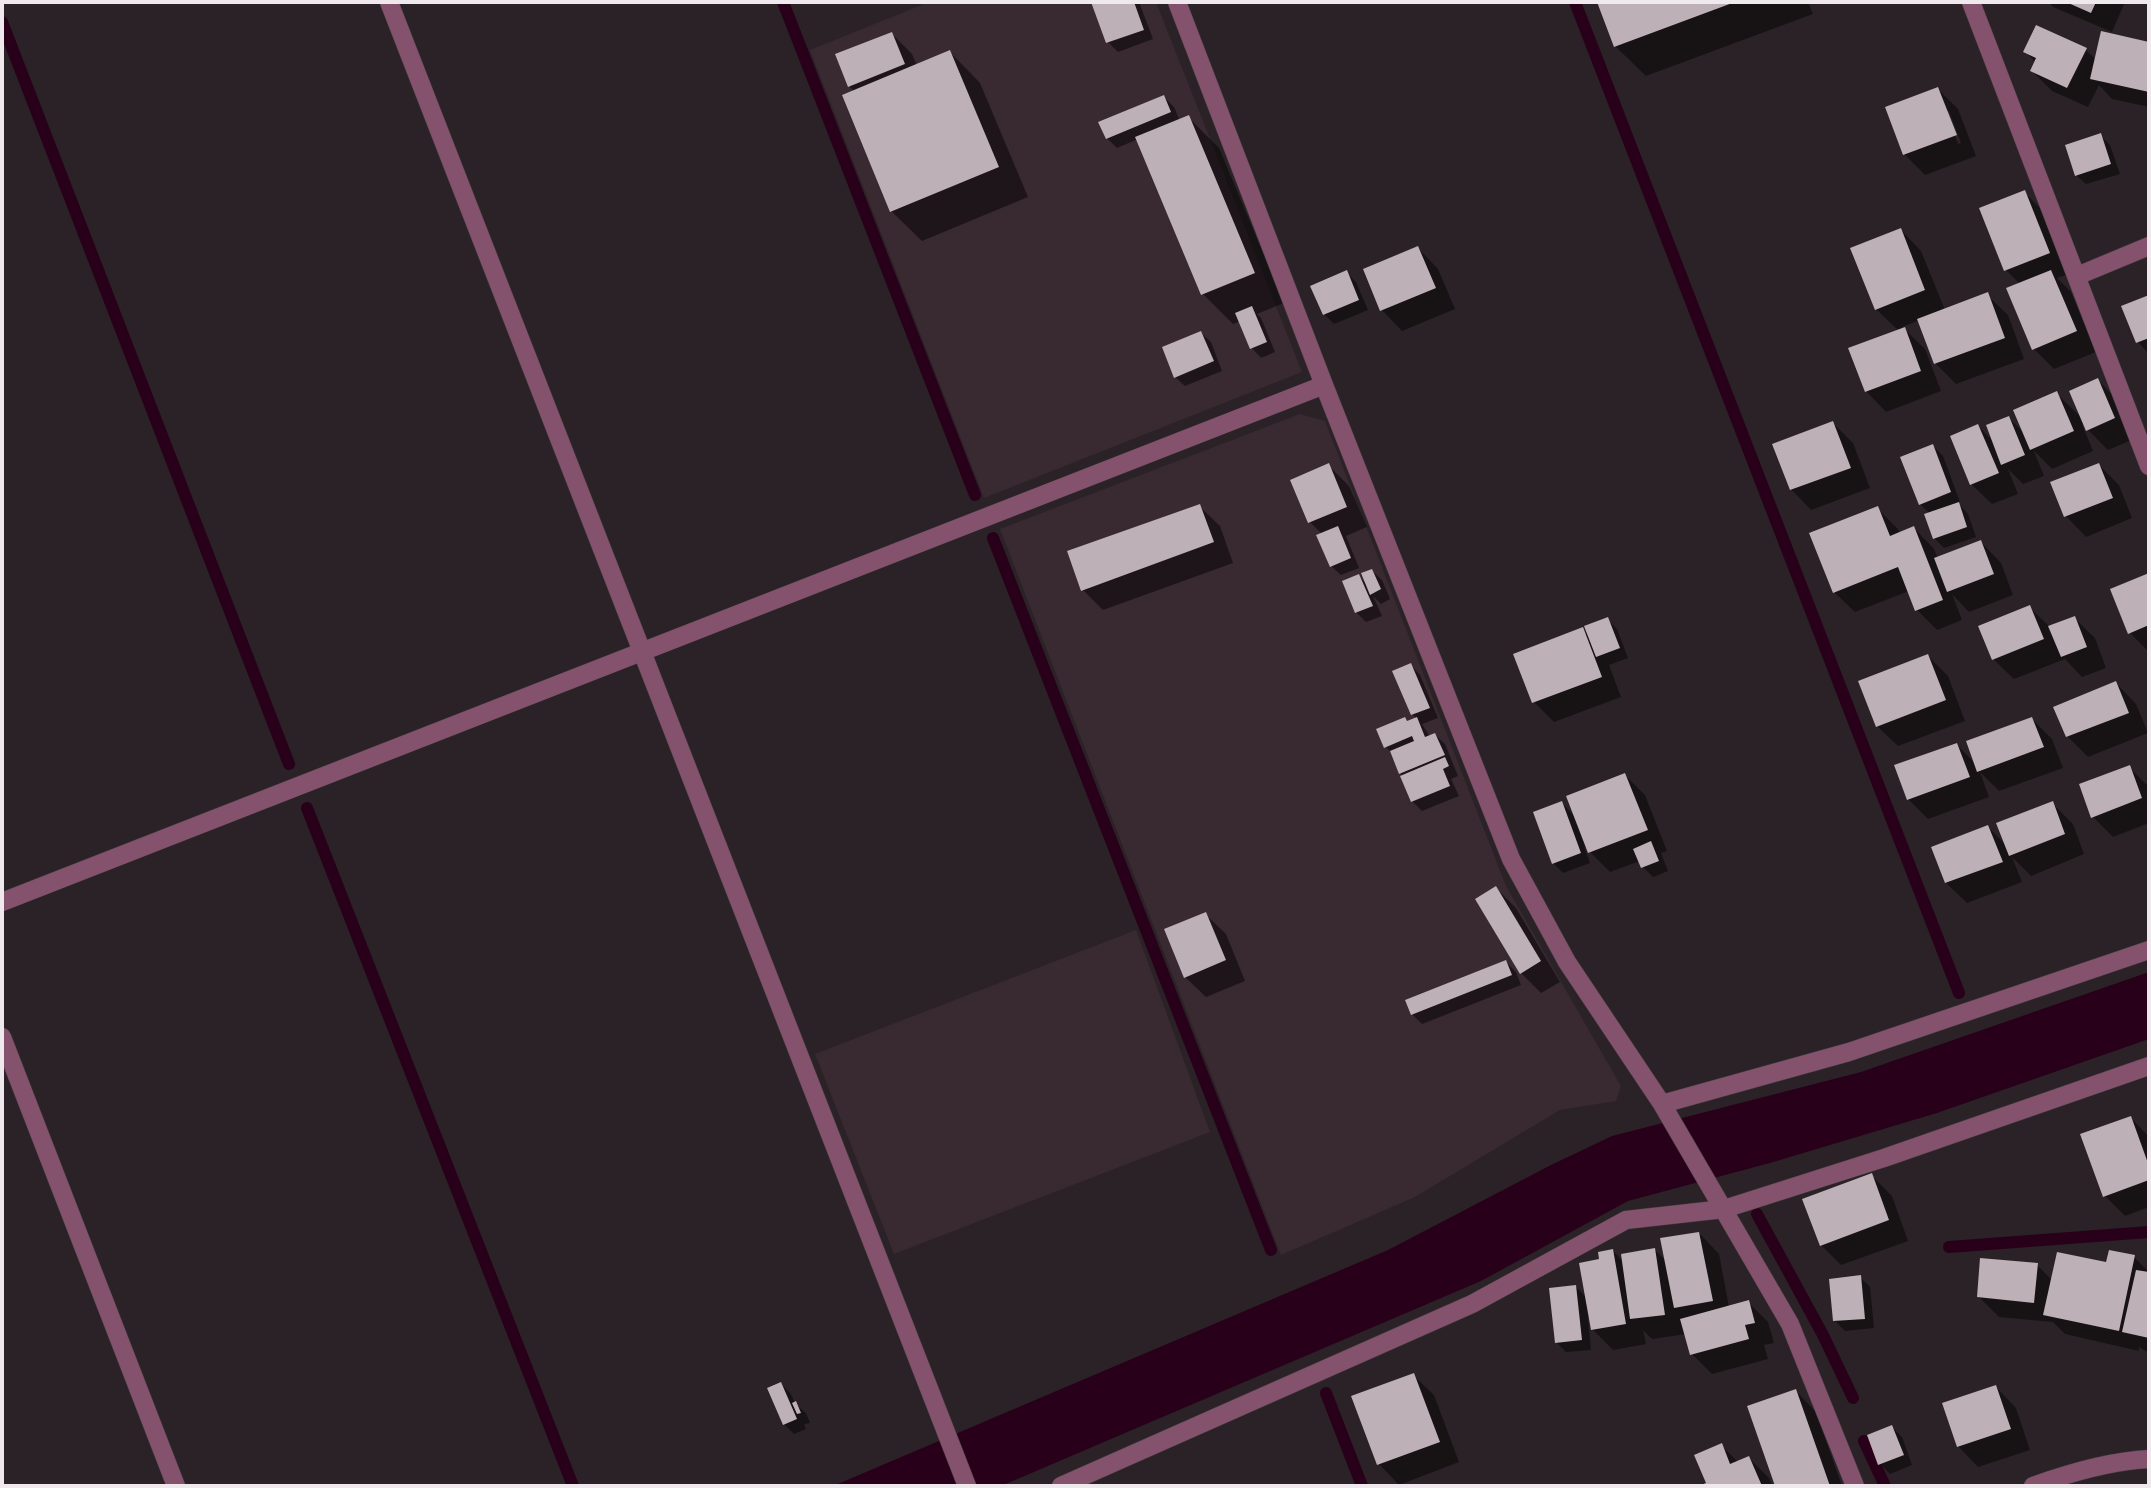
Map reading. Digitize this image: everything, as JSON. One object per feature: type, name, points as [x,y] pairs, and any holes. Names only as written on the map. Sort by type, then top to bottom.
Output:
[{"type":"street","points":[[389,2],[967,1486]]},
{"type":"street","points":[[1177,2],[1511,859],[1567,962],[1664,1107],[1790,1324],[1855,1486]]},
{"type":"street","points":[[1971,2],[2149,466]]},
{"type":"street","points":[[2077,276],[2149,246]]},
{"type":"street","points":[[2,902],[1324,384]]},
{"type":"street","points":[[1664,1107],[1849,1052],[2149,950]]},
{"type":"street","points":[[2,1037],[176,1486]]},
{"type":"street","points":[[1061,1486],[1472,1304],[1626,1220],[1720,1202],[1884,1158],[2149,1066]]},
{"type":"street","points":[[2033,1486],[2059,1476],[2132,1460],[2149,1459]]},
{"type":"shaded area","points":[[929,2],[1156,2],[1302,372],[984,498],[810,50]]},
{"type":"shaded area","points":[[1300,414],[1325,421],[1506,886],[1621,1086],[1616,1101],[1560,1110],[1415,1197],[1281,1255],[1000,529]]},
{"type":"shaded area","points":[[1136,930],[1210,1132],[894,1254],[815,1054]]},
{"type":"shaded area","points":[[2149,972],[2149,1039],[1937,1113],[1770,1163],[1628,1201],[1481,1281],[1001,1486],[833,1486],[1388,1250],[1612,1136],[1861,1072]]},
{"type":"building","points":[[1091,2],[1134,2],[1144,30],[1106,43]]},
{"type":"building","points":[[1597,2],[1735,2],[1614,47]]},
{"type":"building","points":[[2066,2],[2096,2],[2091,13]]},
{"type":"building","points":[[2036,25],[2087,48],[2067,88],[2030,71],[2036,58],[2023,52]]},
{"type":"building","points":[[2101,31],[2149,42],[2149,92],[2090,79]]},
{"type":"building","points":[[892,32],[905,64],[848,87],[835,54]]},
{"type":"building","points":[[950,50],[999,167],[890,212],[842,95]]},
{"type":"building","points":[[1938,87],[1957,135],[1903,155],[1885,107]]},
{"type":"building","points":[[1164,95],[1171,112],[1106,139],[1098,122]]},
{"type":"building","points":[[1189,115],[1255,273],[1201,295],[1135,137]]},
{"type":"building","points":[[2101,133],[2111,164],[2075,176],[2065,145]]},
{"type":"building","points":[[2025,190],[2050,253],[2004,271],[1979,208]]},
{"type":"building","points":[[1901,228],[1925,290],[1875,310],[1850,248]]},
{"type":"building","points":[[1418,246],[1436,288],[1380,311],[1363,269]]},
{"type":"building","points":[[1347,270],[1359,300],[1323,315],[1310,286]]},
{"type":"building","points":[[2051,270],[2077,331],[2032,350],[2006,288]]},
{"type":"building","points":[[1988,292],[2005,338],[1934,364],[1917,319]]},
{"type":"building","points":[[2149,295],[2149,338],[2136,343],[2121,306]]},
{"type":"building","points":[[1252,306],[1267,342],[1250,349],[1235,313]]},
{"type":"building","points":[[1905,327],[1921,371],[1865,392],[1848,348]]},
{"type":"building","points":[[1201,331],[1214,361],[1174,378],[1162,347]]},
{"type":"building","points":[[2098,378],[2115,418],[2086,431],[2069,391]]},
{"type":"building","points":[[2057,391],[2074,431],[2030,450],[2013,410]]},
{"type":"building","points":[[2009,416],[2025,455],[2001,465],[1986,425]]},
{"type":"building","points":[[1833,421],[1851,468],[1790,490],[1772,444]]},
{"type":"building","points":[[1978,424],[1999,473],[1970,485],[1950,436]]},
{"type":"building","points":[[1933,444],[1951,492],[1919,505],[1900,457]]},
{"type":"building","points":[[1329,463],[1347,507],[1308,523],[1290,480]]},
{"type":"building","points":[[2099,463],[2113,498],[2064,517],[2050,482]]},
{"type":"building","points":[[1959,502],[1967,527],[1933,539],[1924,514]]},
{"type":"building","points":[[1200,504],[1214,542],[1081,591],[1067,551]]},
{"type":"building","points":[[1878,506],[1890,536],[1914,526],[1943,600],[1915,611],[1898,567],[1833,593],[1809,533]]},
{"type":"building","points":[[1338,526],[1351,558],[1330,567],[1316,535]]},
{"type":"building","points":[[1981,540],[1994,574],[1947,592],[1934,558]]},
{"type":"building","points":[[1372,569],[1381,589],[1370,595],[1361,573]]},
{"type":"building","points":[[2149,573],[2149,625],[2128,634],[2110,589]]},
{"type":"building","points":[[1359,574],[1373,606],[1355,613],[1342,581]]},
{"type":"building","points":[[2030,605],[2044,639],[1992,660],[1978,626]]},
{"type":"building","points":[[2075,616],[2087,647],[2061,657],[2048,626]]},
{"type":"building","points":[[1608,617],[1620,648],[1596,657],[1584,626]]},
{"type":"building","points":[[1583,627],[1602,677],[1532,703],[1513,654]]},
{"type":"building","points":[[1928,654],[1946,700],[1876,727],[1858,681]]},
{"type":"building","points":[[1411,663],[1430,708],[1411,715],[1392,671]]},
{"type":"building","points":[[2116,681],[2129,713],[2066,737],[2053,707]]},
{"type":"building","points":[[1405,717],[1407,721],[1417,717],[1425,737],[1435,733],[1445,755],[1399,774],[1390,751],[1414,741],[1412,736],[1384,748],[1376,729]]},
{"type":"building","points":[[2032,717],[2044,747],[1977,772],[1966,741]]},
{"type":"building","points":[[1957,743],[1970,777],[1907,800],[1894,765]]},
{"type":"building","points":[[1445,757],[1449,766],[1443,769],[1450,786],[1411,802],[1400,776]]},
{"type":"building","points":[[2130,765],[2142,798],[2091,818],[2079,784]]},
{"type":"building","points":[[1625,773],[1648,830],[1588,853],[1566,796]]},
{"type":"building","points":[[1562,801],[1581,853],[1552,864],[1533,812]]},
{"type":"building","points":[[2053,801],[2065,834],[2009,856],[1996,823]]},
{"type":"building","points":[[1988,825],[2003,862],[1945,883],[1931,847]]},
{"type":"building","points":[[1651,841],[1659,861],[1641,868],[1633,849]]},
{"type":"building","points":[[1496,886],[1541,961],[1520,974],[1475,899]]},
{"type":"building","points":[[1206,912],[1226,960],[1184,978],[1164,929]]},
{"type":"building","points":[[1506,960],[1512,975],[1411,1015],[1405,1000]]},
{"type":"building","points":[[2131,1116],[2149,1166],[2149,1180],[2103,1197],[2080,1134]]},
{"type":"building","points":[[1872,1173],[1889,1220],[1820,1246],[1802,1199]]},
{"type":"building","points":[[1699,1232],[1713,1301],[1674,1308],[1660,1238]]},
{"type":"building","points":[[1655,1248],[1665,1315],[1630,1319],[1621,1254]]},
{"type":"building","points":[[1613,1249],[1626,1324],[1591,1330],[1579,1263],[1599,1259],[1598,1252]]},
{"type":"building","points":[[2109,1250],[2135,1255],[2119,1331],[2043,1315],[2057,1252],[2106,1262]]},
{"type":"building","points":[[1980,1258],[2038,1263],[2034,1303],[1977,1297]]},
{"type":"building","points":[[2136,1270],[2149,1272],[2149,1338],[2122,1332]]},
{"type":"building","points":[[1861,1275],[1865,1319],[1833,1321],[1829,1279]]},
{"type":"building","points":[[1576,1285],[1582,1340],[1555,1343],[1549,1288]]},
{"type":"building","points":[[1749,1300],[1755,1323],[1745,1325],[1749,1339],[1690,1355],[1680,1319]]},
{"type":"building","points":[[1414,1373],[1440,1442],[1377,1465],[1351,1396]]},
{"type":"building","points":[[781,1382],[797,1419],[783,1425],[767,1388]]},
{"type":"building","points":[[1996,1385],[2011,1429],[1957,1447],[1942,1403]]},
{"type":"building","points":[[1796,1389],[1830,1486],[1775,1486],[1747,1406]]},
{"type":"building","points":[[796,1401],[801,1413],[797,1414],[792,1403]]},
{"type":"building","points":[[1892,1425],[1904,1455],[1878,1465],[1867,1435]]},
{"type":"building","points":[[1722,1443],[1730,1464],[1749,1456],[1762,1486],[1699,1486],[1706,1483],[1694,1455]]},
{"type":"waterway","points":[[783,2],[975,495]]},
{"type":"waterway","points":[[1575,2],[1959,993]]},
{"type":"waterway","points":[[2,22],[289,764]]},
{"type":"waterway","points":[[993,538],[1271,1250]]},
{"type":"waterway","points":[[307,808],[573,1486]]},
{"type":"waterway","points":[[1757,1214],[1823,1335],[1853,1398]]},
{"type":"waterway","points":[[1949,1247],[2149,1232]]},
{"type":"waterway","points":[[1326,1393],[1362,1486]]},
{"type":"waterway","points":[[1864,1441],[1885,1486]]}]
